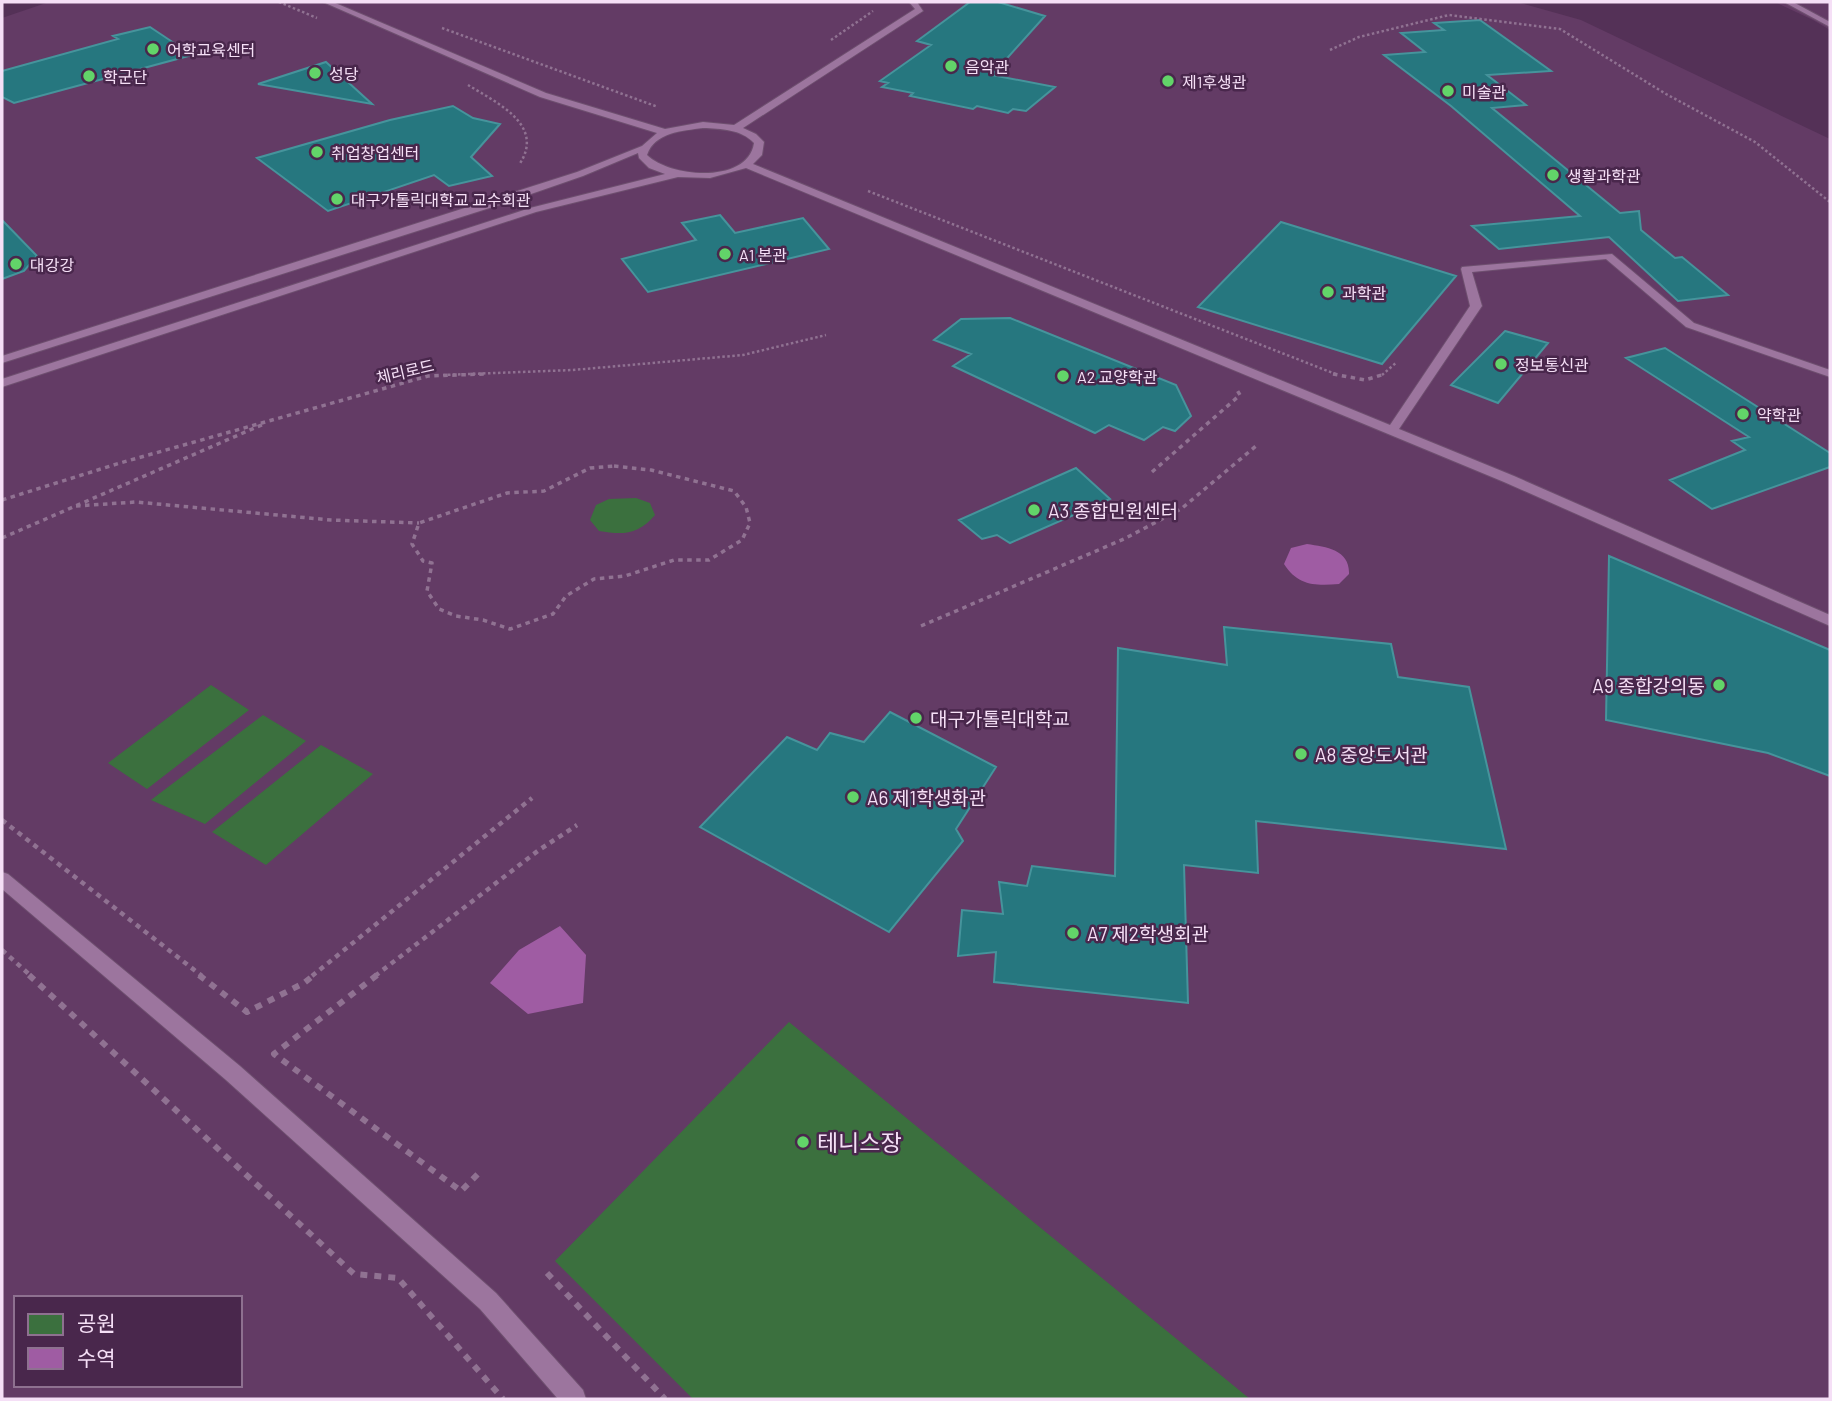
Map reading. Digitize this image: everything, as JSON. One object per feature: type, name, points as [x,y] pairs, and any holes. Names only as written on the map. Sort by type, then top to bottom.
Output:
[{"type":"lane","points":[[327,2],[543,95],[664,132]]},
{"type":"lane","points":[[736,128],[920,9],[913,2]]},
{"type":"lane","points":[[1788,2],[1830,25]]},
{"type":"lane","points":[[2,360],[496,203],[580,174],[643,148],[651,139],[664,132],[704,125],[736,128],[753,135],[761,149],[757,157],[746,165],[713,175],[674,175],[533,210],[2,383]]},
{"type":"lane","points":[[643,148],[642,156],[646,164],[674,175]]},
{"type":"lane","points":[[746,165],[1509,480],[1830,621]]},
{"type":"lane","points":[[1392,431],[1475,306],[1466,270],[1608,256],[1690,326],[1830,374]]},
{"type":"lane","points":[[2,878],[233,1073],[488,1301],[574,1399]]},
{"type":"path","points":[[830,41],[873,11]]},
{"type":"path","points":[[1330,50],[1346,40],[1448,15],[1560,29],[1666,94],[1755,142],[1830,202]]},
{"type":"path","points":[[436,26],[665,109]]},
{"type":"path","points":[[459,79],[506,111],[523,127],[531,142],[529,155],[519,164]]},
{"type":"path","points":[[861,188],[1342,377],[1359,382],[1378,378],[1392,369],[1397,362]]},
{"type":"path","name":"체리로드","points":[[2,500],[276,417],[428,376],[573,370],[743,355],[826,335]]},
{"type":"path","points":[[1152,472],[1240,395],[1235,386]]},
{"type":"path","points":[[2,538],[239,437],[276,417]]},
{"type":"path","points":[[921,626],[1125,539],[1181,509],[1256,446]]},
{"type":"path","points":[[76,506],[136,502],[331,520],[419,523],[507,493],[544,491],[590,468],[614,466],[651,470],[733,491],[746,507],[750,523],[742,540],[709,560],[674,560],[625,576],[594,579],[566,596],[553,614],[510,629],[483,620],[456,616],[439,609],[427,591],[432,564],[423,561],[412,544],[419,523]]},
{"type":"path","points":[[2,820],[247,1012],[304,983],[532,798]]},
{"type":"path","points":[[482,1170],[461,1191],[274,1054],[539,849],[577,825]]},
{"type":"path","points":[[2,950],[354,1274],[397,1278],[503,1399]]},
{"type":"path","points":[[547,1273],[665,1399]]},
{"type":"shaded area","name":"대구가톨릭대학교","points":[[49,2],[1517,2],[1581,20],[1830,139],[1830,1399],[2,1399],[2,18]]},
{"type":"shaded area","points":[[1775,2],[1830,2],[1830,30],[1813,20]]},
{"type":"green space","points":[[636,498],[650,503],[655,515],[636,530],[623,533],[599,531],[590,520],[596,505],[609,499]]},
{"type":"green space","points":[[211,685],[249,710],[147,789],[108,763]]},
{"type":"green space","points":[[263,715],[306,741],[205,824],[151,800]]},
{"type":"green space","points":[[321,745],[373,774],[266,865],[212,832]]},
{"type":"green space","name":"테니스장","points":[[789,1022],[1250,1399],[693,1399],[555,1261]]},
{"type":"water","points":[[1307,544],[1336,551],[1346,560],[1349,574],[1339,584],[1331,585],[1308,583],[1295,577],[1284,564],[1291,548]]},
{"type":"water","points":[[560,926],[586,955],[583,1003],[528,1014],[490,983],[519,950]]},
{"type":"building","name":"음악관","points":[[970,2],[998,2],[1045,16],[992,75],[1055,87],[1026,111],[1013,109],[1008,113],[977,106],[973,109],[910,96],[913,93],[882,87],[888,83],[880,81],[931,45],[917,41]]},
{"type":"building","points":[[1480,20],[1551,71],[1487,75],[1526,105],[1492,108],[1620,213],[1639,211],[1641,230],[1675,258],[1682,257],[1728,295],[1678,301],[1609,237],[1499,249],[1472,226],[1580,216],[1451,106],[1384,55],[1425,52],[1401,33],[1444,30],[1434,23]]},
{"type":"building","points":[[150,27],[192,55],[14,103],[2,97],[2,71],[118,39],[113,36]]},
{"type":"building","name":"성당","points":[[326,62],[372,104],[258,84]]},
{"type":"building","points":[[453,106],[473,118],[500,124],[471,157],[492,176],[449,186],[434,175],[328,211],[257,158],[390,120]]},
{"type":"building","name":"A1 본관","points":[[720,215],[735,233],[803,218],[829,249],[648,292],[622,259],[696,240],[682,223]]},
{"type":"building","name":"대강강","points":[[2,220],[37,256],[24,271],[2,279]]},
{"type":"building","name":"과학관","points":[[1281,222],[1456,276],[1382,364],[1198,307]]},
{"type":"building","name":"A2 교양학관","points":[[1010,318],[1176,385],[1191,416],[1175,431],[1163,427],[1144,440],[1109,425],[1095,433],[953,366],[971,354],[934,340],[961,319]]},
{"type":"building","name":"정보통신관","points":[[1505,331],[1548,343],[1498,403],[1451,385]]},
{"type":"building","name":"약학관","points":[[1665,348],[1830,453],[1830,467],[1712,509],[1670,480],[1745,450],[1732,441],[1749,437],[1626,358]]},
{"type":"building","name":"A3 종합민원센터","points":[[1076,468],[1110,499],[1010,543],[997,535],[982,539],[959,520]]},
{"type":"building","name":"A9 종합강의동","points":[[1609,556],[1830,650],[1830,776],[1768,753],[1606,720]]},
{"type":"building","name":"A8 중앙도서관","points":[[1224,627],[1391,644],[1398,677],[1469,687],[1506,849],[1256,821],[1258,873],[1184,865],[1188,1003],[994,982],[996,952],[958,956],[962,910],[1003,914],[999,882],[1027,886],[1032,866],[1115,876],[1118,648],[1227,665]]},
{"type":"building","name":"A6 제1학생화관","points":[[890,712],[996,767],[956,829],[963,841],[889,932],[700,827],[787,737],[817,750],[830,733],[864,742]]},
{"type":"place","name":"어학교육센터","points":[[153,49]]},
{"type":"place","name":"음악관","points":[[951,66]]},
{"type":"place","name":"성당","points":[[315,73]]},
{"type":"place","name":"학군단","points":[[89,76]]},
{"type":"place","name":"제1후생관","points":[[1168,81]]},
{"type":"place","name":"미술관","points":[[1448,91]]},
{"type":"place","name":"취업창업센터","points":[[317,152]]},
{"type":"place","name":"생활과학관","points":[[1553,175]]},
{"type":"place","name":"대구가톨릭대학교 교수회관","points":[[337,199]]},
{"type":"place","name":"A1 본관","points":[[725,254]]},
{"type":"place","name":"대강강","points":[[16,264]]},
{"type":"place","name":"과학관","points":[[1328,292]]},
{"type":"place","name":"정보통신관","points":[[1501,364]]},
{"type":"place","name":"A2 교양학관","points":[[1063,376]]},
{"type":"place","name":"약학관","points":[[1743,414]]},
{"type":"place","name":"A3 종합민원센터","points":[[1034,510]]},
{"type":"place","name":"A9 종합강의동","points":[[1719,685]]},
{"type":"place","name":"대구가톨릭대학교","points":[[916,718]]},
{"type":"place","name":"A8 중앙도서관","points":[[1301,754]]},
{"type":"place","name":"A6 제1학생화관","points":[[853,797]]},
{"type":"place","name":"A7 제2학생회관","points":[[1073,933]]},
{"type":"place","name":"테니스장","points":[[803,1142]]}]
